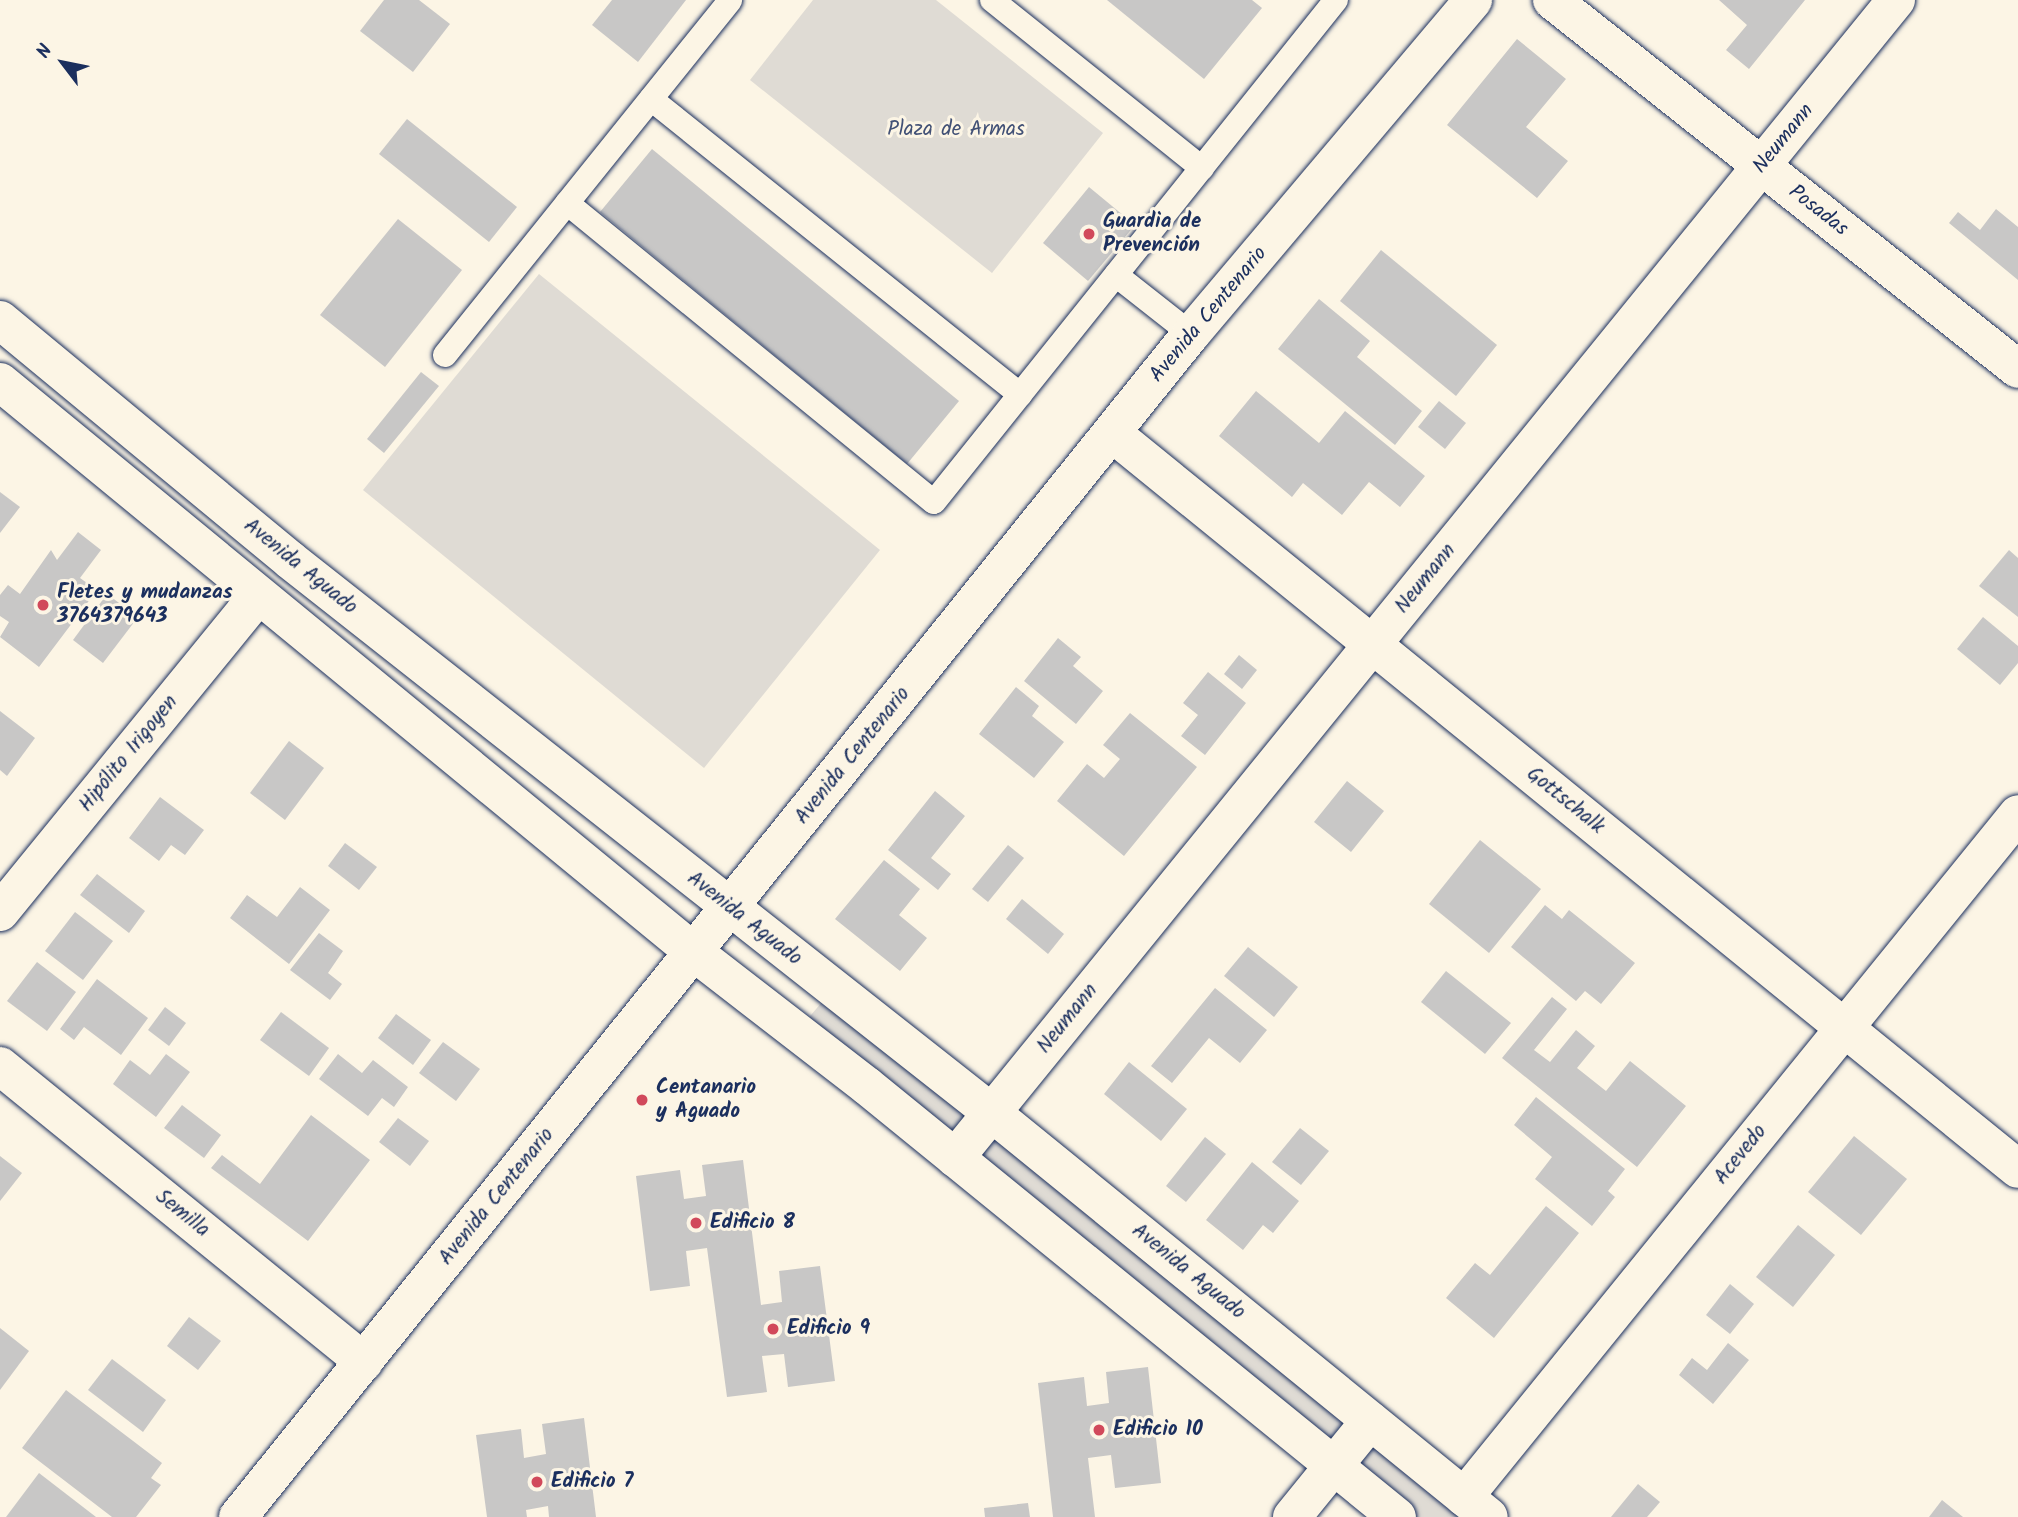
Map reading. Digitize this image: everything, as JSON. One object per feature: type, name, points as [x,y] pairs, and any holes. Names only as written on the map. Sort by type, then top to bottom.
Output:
[{"type":"main road","name":"Avenida Centenario","points":[[238,1517],[1191,334],[1473,0]]},
{"type":"main road","name":"Posadas","points":[[1552,0],[2018,369]]},
{"type":"main road","name":"Neumann","points":[[955,1158],[1896,0]]},
{"type":"main road","name":"Avenida Aguado","points":[[0,320],[279,551],[992,1113],[1476,1507]]},
{"type":"main road","points":[[0,382],[695,953],[955,1158],[1397,1517]]},
{"type":"main road","name":"Gottschalk","points":[[1112,433],[2018,1169]]},
{"type":"main road","name":"Hipólito Irigoyen","points":[[0,912],[258,596]]},
{"type":"main road","name":"Acevedo","points":[[1476,1507],[1844,1028],[2018,814]]},
{"type":"main road","name":"Semilla","points":[[0,1066],[364,1362]]},
{"type":"main road","points":[[1292,1517],[1370,1421]]},
{"type":"lane","points":[[445,355],[730,0]]},
{"type":"lane","points":[[992,0],[1202,168]]},
{"type":"lane","points":[[567,203],[934,502],[1336,0]]},
{"type":"lane","points":[[651,99],[1020,395]]},
{"type":"lane","points":[[1116,275],[1191,334]]},
{"type":"green space","name":"Plaza de Armas","points":[[813,0],[936,0],[1103,133],[992,273],[750,80]]},
{"type":"green space","points":[[539,274],[880,550],[704,768],[363,490]]},
{"type":"green space","points":[[827,996],[1468,1517],[1402,1517],[806,1021]]},
{"type":"building","points":[[384,0],[419,0],[450,24],[413,72],[360,31]]},
{"type":"building","points":[[612,0],[686,0],[638,62],[592,25]]},
{"type":"building","points":[[1107,0],[1252,0],[1262,8],[1204,79]]},
{"type":"building","points":[[1719,0],[1805,0],[1749,69],[1726,50],[1747,25]]},
{"type":"building","points":[[1517,39],[1566,79],[1526,127],[1568,161],[1537,198],[1447,125]]},
{"type":"building","points":[[407,119],[517,207],[489,242],[379,154]]},
{"type":"building","points":[[652,149],[959,401],[907,464],[600,212]]},
{"type":"building","name":"Guardia de Prevención","points":[[1089,187],[1135,225],[1088,281],[1043,243]]},
{"type":"building","points":[[1996,209],[2018,227],[2018,280],[1949,223],[1958,212],[1980,230]]},
{"type":"building","points":[[398,219],[462,270],[385,367],[320,315]]},
{"type":"building","points":[[1381,250],[1497,345],[1456,396],[1340,301]]},
{"type":"building","points":[[1319,299],[1370,341],[1357,357],[1422,411],[1395,445],[1278,349]]},
{"type":"building","points":[[421,372],[439,386],[384,453],[367,439]]},
{"type":"building","points":[[1256,391],[1319,443],[1345,411],[1425,476],[1400,507],[1369,482],[1342,515],[1303,483],[1292,497],[1219,436]]},
{"type":"building","points":[[1439,401],[1466,423],[1445,449],[1418,427]]},
{"type":"building","points":[[0,492],[20,507],[0,533]]},
{"type":"building","name":"Fletes y mudanzas 3764379643","points":[[78,532],[101,550],[80,578],[97,590],[39,667],[0,637],[9,622],[0,616],[0,595],[8,585],[20,594],[51,550],[57,560]]},
{"type":"building","points":[[2009,550],[2018,558],[2018,617],[1979,586]]},
{"type":"building","points":[[107,594],[138,617],[103,663],[73,640]]},
{"type":"building","points":[[1983,617],[2018,646],[2018,663],[2000,685],[1957,649]]},
{"type":"building","points":[[1058,638],[1081,657],[1073,666],[1103,691],[1076,724],[1024,681]]},
{"type":"building","points":[[1239,655],[1257,670],[1242,689],[1224,674]]},
{"type":"building","points":[[1208,672],[1246,703],[1205,755],[1181,736],[1198,715],[1183,703]]},
{"type":"building","points":[[1016,687],[1039,706],[1032,716],[1064,742],[1034,778],[979,734]]},
{"type":"building","points":[[0,711],[35,738],[7,776],[0,770]]},
{"type":"building","points":[[1130,713],[1197,767],[1124,856],[1057,801],[1087,764],[1104,778],[1120,759],[1103,745]]},
{"type":"building","points":[[289,741],[324,768],[285,820],[250,793]]},
{"type":"building","points":[[1347,781],[1384,811],[1351,852],[1314,822]]},
{"type":"building","points":[[935,791],[965,816],[931,858],[951,874],[938,890],[888,850]]},
{"type":"building","points":[[160,797],[204,830],[185,855],[171,845],[159,861],[129,838]]},
{"type":"building","points":[[1480,840],[1541,889],[1489,953],[1429,904]]},
{"type":"building","points":[[345,843],[377,867],[359,890],[328,866]]},
{"type":"building","points":[[1008,845],[1024,858],[988,902],[972,889]]},
{"type":"building","points":[[884,860],[920,889],[899,915],[927,938],[900,971],[835,919]]},
{"type":"building","points":[[97,874],[145,911],[129,933],[80,895]]},
{"type":"building","points":[[300,887],[330,910],[289,964],[230,918],[247,895],[277,917]]},
{"type":"building","points":[[1022,899],[1064,934],[1048,954],[1006,919]]},
{"type":"building","points":[[1545,905],[1562,919],[1569,910],[1635,963],[1601,1004],[1585,991],[1576,1001],[1511,947]]},
{"type":"building","points":[[75,912],[113,941],[83,980],[45,951]]},
{"type":"building","points":[[319,933],[343,951],[328,973],[342,984],[330,1000],[290,970]]},
{"type":"building","points":[[1248,947],[1298,987],[1274,1017],[1224,976]]},
{"type":"building","points":[[37,962],[76,992],[47,1031],[7,1001]]},
{"type":"building","points":[[1446,971],[1511,1023],[1485,1054],[1421,1002]]},
{"type":"building","points":[[97,979],[148,1018],[121,1055],[84,1027],[74,1040],[60,1029]]},
{"type":"building","points":[[1215,988],[1267,1030],[1240,1063],[1209,1038],[1172,1083],[1151,1066]]},
{"type":"building","points":[[1552,997],[1567,1009],[1534,1050],[1550,1062],[1576,1030],[1595,1046],[1577,1068],[1606,1091],[1630,1061],[1686,1106],[1637,1167],[1502,1058]]},
{"type":"building","points":[[165,1007],[186,1023],[169,1046],[148,1030]]},
{"type":"building","points":[[281,1012],[329,1048],[309,1076],[260,1040]]},
{"type":"building","points":[[396,1014],[431,1040],[413,1065],[378,1038]]},
{"type":"building","points":[[443,1042],[480,1069],[456,1101],[419,1073]]},
{"type":"building","points":[[166,1054],[190,1072],[156,1117],[113,1084],[130,1060],[150,1075]]},
{"type":"building","points":[[338,1054],[362,1073],[373,1060],[408,1087],[394,1107],[382,1098],[368,1116],[319,1079]]},
{"type":"building","points":[[1129,1062],[1187,1109],[1161,1141],[1104,1094]]},
{"type":"building","points":[[1536,1097],[1625,1169],[1608,1191],[1615,1197],[1592,1226],[1535,1179],[1552,1157],[1514,1125]]},
{"type":"building","points":[[182,1105],[221,1135],[204,1158],[164,1128]]},
{"type":"building","points":[[311,1115],[370,1160],[308,1241],[211,1168],[222,1155],[260,1184]]},
{"type":"building","points":[[398,1118],[429,1141],[410,1166],[379,1142]]},
{"type":"building","points":[[1300,1128],[1329,1151],[1301,1185],[1272,1162]]},
{"type":"building","points":[[1854,1136],[1907,1179],[1861,1235],[1808,1192]]},
{"type":"building","points":[[1205,1137],[1226,1154],[1186,1202],[1166,1186]]},
{"type":"building","points":[[0,1156],[22,1173],[0,1201]]},
{"type":"building","points":[[743,1160],[761,1305],[782,1302],[779,1271],[820,1266],[835,1381],[788,1387],[784,1354],[762,1356],[767,1392],[727,1397],[707,1248],[686,1251],[690,1286],[650,1291],[636,1176],[680,1170],[684,1199],[706,1196],[702,1165]]},
{"type":"building","points":[[1252,1162],[1299,1201],[1273,1233],[1263,1225],[1243,1250],[1206,1220]]},
{"type":"building","points":[[1546,1206],[1579,1233],[1494,1338],[1446,1298],[1475,1263],[1490,1275]]},
{"type":"building","points":[[1798,1225],[1835,1255],[1793,1307],[1756,1277]]},
{"type":"building","points":[[1730,1284],[1754,1304],[1730,1334],[1706,1315]]},
{"type":"building","points":[[189,1317],[221,1341],[198,1370],[167,1346]]},
{"type":"building","points":[[0,1328],[29,1351],[0,1390]]},
{"type":"building","points":[[1728,1343],[1749,1360],[1713,1404],[1679,1375],[1692,1358],[1707,1370]]},
{"type":"building","points":[[112,1359],[166,1400],[143,1432],[88,1390]]},
{"type":"building","name":"Edificio 10","points":[[1148,1367],[1161,1483],[1115,1488],[1111,1455],[1088,1458],[1095,1517],[1053,1517],[1038,1383],[1084,1377],[1087,1406],[1109,1403],[1106,1372]]},
{"type":"building","points":[[66,1390],[162,1463],[151,1478],[161,1485],[136,1517],[112,1517],[22,1448]]},
{"type":"building","name":"Edificio 7","points":[[584,1418],[596,1517],[549,1517],[548,1506],[526,1510],[527,1517],[487,1517],[476,1435],[521,1429],[524,1458],[546,1454],[542,1424]]},
{"type":"building","points":[[39,1473],[96,1517],[6,1517]]},
{"type":"building","points":[[1638,1484],[1660,1502],[1647,1517],[1611,1517]]},
{"type":"building","points":[[1942,1500],[1963,1517],[1929,1517]]},
{"type":"building","points":[[1028,1503],[1030,1517],[985,1517],[984,1508]]},
{"type":"place","name":"Guardia de Prevención","points":[[1089,234]]},
{"type":"place","name":"Fletes y mudanzas 3764379643","points":[[43,605]]},
{"type":"place","name":"Centanario y Aguado","points":[[642,1100]]},
{"type":"place","name":"Edificio 8","points":[[696,1223]]},
{"type":"place","name":"Edificio 9","points":[[773,1329]]},
{"type":"place","name":"Edificio 10","points":[[1099,1430]]},
{"type":"place","name":"Edificio 7","points":[[537,1482]]}]
